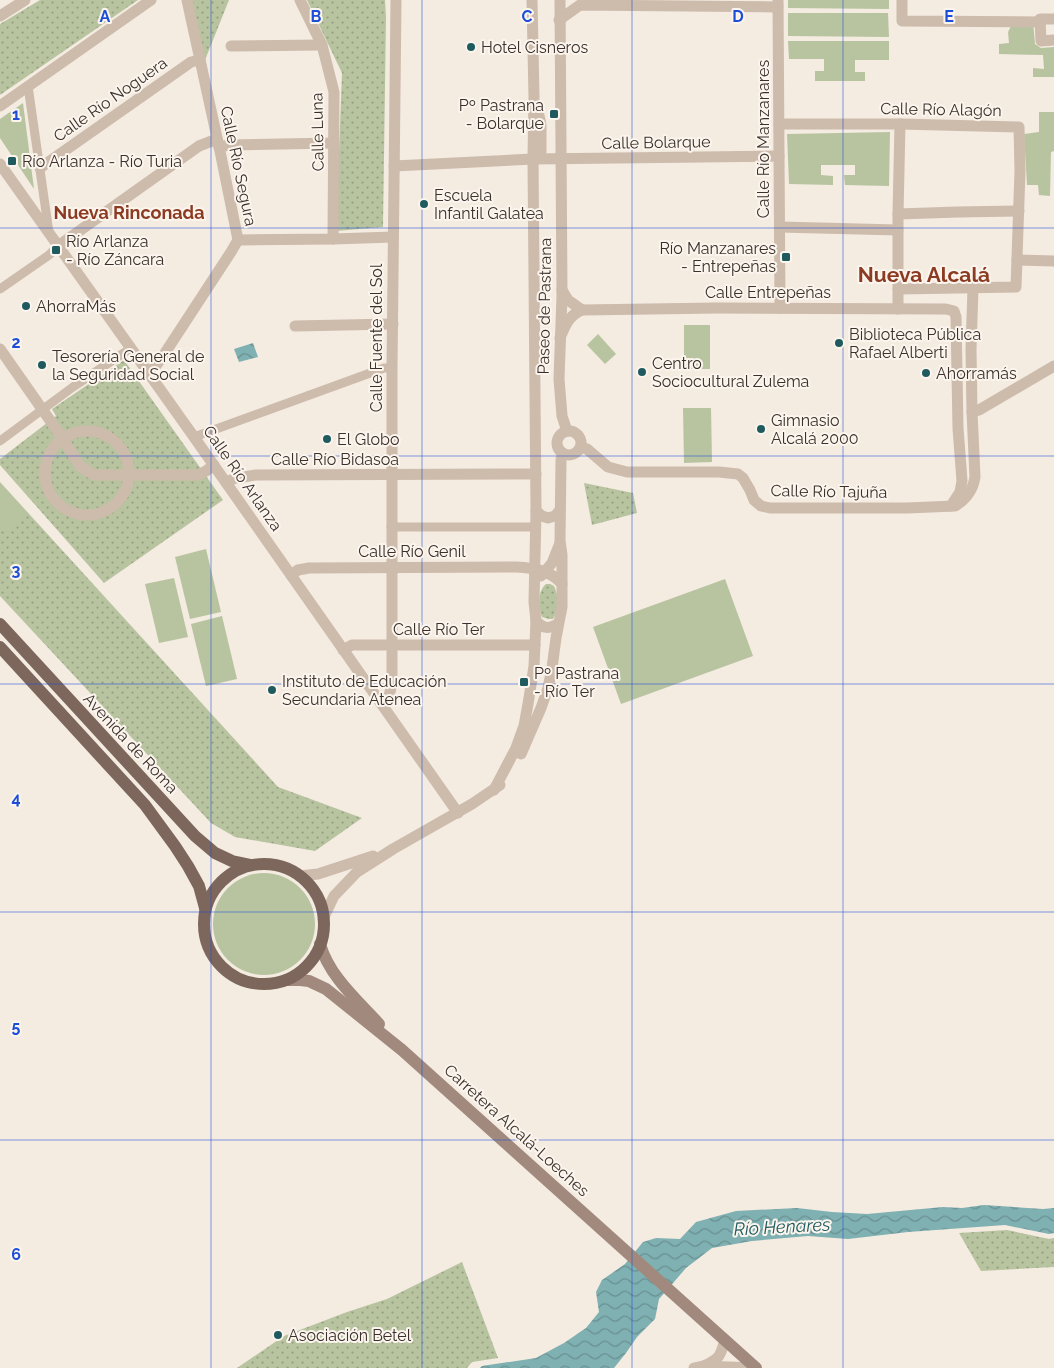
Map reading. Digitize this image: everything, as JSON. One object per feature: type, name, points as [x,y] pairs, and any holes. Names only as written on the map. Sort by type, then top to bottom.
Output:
[{"type":"main road","name":"Avenida de Roma","points":[[0,624],[195,836],[215,853],[232,861],[251,866]]},
{"type":"main road","name":"Avenida de Roma","points":[[0,647],[145,805],[188,866],[199,886],[205,908]]},
{"type":"main road","points":[[268,864],[284,868],[299,876],[311,888],[320,902],[324,919],[320,944],[312,959],[301,972],[286,980],[268,984],[250,983],[233,976],[217,963],[207,946],[203,927],[205,908],[212,893],[222,880],[236,871],[251,866],[268,864]]},
{"type":"main road","name":"Carretera Alcalá-Loeches","points":[[320,944],[324,957],[339,980],[402,1050]]},
{"type":"main road","name":"Carretera Alcalá-Loeches","points":[[286,980],[309,981],[326,989],[402,1050],[722,1338]]},
{"type":"main road","points":[[722,1338],[756,1368]]},
{"type":"street","points":[[0,16],[25,0]]},
{"type":"street","points":[[0,106],[151,0]]},
{"type":"street","name":"Calle Río Segura","points":[[148,372],[155,367],[163,356],[238,240],[187,0]]},
{"type":"street","name":"Calle Luna","points":[[300,0],[322,45],[334,92],[333,239]]},
{"type":"street","name":"Calle Fuente del Sol","points":[[380,701],[389,696],[392,684],[391,475],[396,0]]},
{"type":"street","name":"Paseo de Pastrana","points":[[494,790],[516,748],[524,726],[532,685],[536,621],[534,602],[535,581],[540,570],[536,527],[534,203],[537,159],[532,0]]},
{"type":"street","name":"Paseo de Pastrana","points":[[560,0],[562,290],[559,379],[562,416],[567,431]]},
{"type":"street","points":[[902,0],[902,21],[1040,22],[1040,19],[1054,19]]},
{"type":"street","points":[[559,20],[577,2],[778,3]]},
{"type":"street","name":"Calle Río Manzanares","points":[[778,3],[780,308]]},
{"type":"street","points":[[1040,22],[1041,41],[1054,40]]},
{"type":"street","points":[[230,46],[322,45]]},
{"type":"street","name":"Calle Río Noguera","points":[[40,168],[191,62],[200,60]]},
{"type":"street","points":[[28,86],[49,233]]},
{"type":"street","name":"Calle Río Alagón","points":[[779,124],[900,124],[1019,127],[1019,211]]},
{"type":"street","points":[[898,309],[900,124]]},
{"type":"street","points":[[0,289],[198,146],[218,143],[229,145],[334,143]]},
{"type":"street","name":"Calle Bolarque","points":[[394,166],[537,159],[779,156]]},
{"type":"street","name":"Calle Río Arlanza","points":[[0,164],[458,813]]},
{"type":"street","points":[[898,214],[1019,211],[1016,287],[898,289]]},
{"type":"street","points":[[780,227],[898,230]]},
{"type":"street","points":[[238,240],[393,237]]},
{"type":"street","points":[[1017,260],[1054,261]]},
{"type":"street","points":[[952,506],[967,498],[976,477],[972,425],[971,349],[973,288]]},
{"type":"street","points":[[560,338],[569,320],[582,310],[566,298],[562,290]]},
{"type":"street","name":"Calle Entrepeñas","points":[[582,310],[780,308],[946,309],[954,311],[956,316],[958,428]]},
{"type":"street","points":[[295,326],[393,324]]},
{"type":"street","points":[[0,441],[130,348]]},
{"type":"street","points":[[0,349],[80,466],[94,475],[198,475],[214,465]]},
{"type":"street","points":[[972,412],[979,410],[1054,366]]},
{"type":"street","points":[[194,437],[384,368],[392,368]]},
{"type":"street","points":[[952,506],[960,492],[962,481],[958,428],[972,425]]},
{"type":"street","points":[[572,431],[580,437],[581,447],[574,454],[568,455],[558,446],[557,441],[562,433],[572,431]]},
{"type":"street","points":[[86,432],[97,432],[108,435],[117,443],[124,452],[129,475],[127,488],[116,504],[103,512],[88,516],[72,513],[58,505],[48,493],[44,478],[45,463],[53,449],[63,439],[86,432]]},
{"type":"street","name":"Calle Río Tajuña","points":[[581,447],[587,449],[608,467],[627,472],[719,472],[738,474],[743,478],[754,500],[761,506],[770,508],[907,508],[952,506]]},
{"type":"street","name":"Paseo de Pastrana","points":[[494,790],[511,774],[542,708],[548,688],[562,607],[560,510],[561,460],[564,453]]},
{"type":"street","points":[[960,456],[974,456]]},
{"type":"street","name":"Calle Río Bidasoa","points":[[226,482],[236,478],[256,475],[536,474]]},
{"type":"street","points":[[536,511],[548,518],[555,516],[560,510]]},
{"type":"street","points":[[391,527],[536,527]]},
{"type":"street","name":"Paseo de Pastrana","points":[[540,570],[552,563],[560,541]]},
{"type":"street","name":"Calle Río Genil","points":[[291,574],[298,570],[309,568],[516,567],[540,570]]},
{"type":"street","points":[[540,570],[552,575],[562,584]]},
{"type":"street","points":[[536,621],[541,626],[547,628],[558,624]]},
{"type":"street","name":"Calle Río Ter","points":[[343,650],[352,646],[535,645]]},
{"type":"street","points":[[324,919],[334,896],[357,872],[494,790]]},
{"type":"street","points":[[299,876],[318,874],[393,849]]},
{"type":"street","points":[[699,1367],[718,1359],[722,1352],[722,1338]]},
{"type":"street","points":[[699,1367],[756,1368]]},
{"type":"green space","points":[[40,0],[138,0],[0,95],[0,24]]},
{"type":"green space","points":[[191,0],[229,0],[205,60]]},
{"type":"green space","points":[[307,0],[385,0],[383,227],[336,231],[342,73]]},
{"type":"green space","points":[[788,0],[889,0],[889,9],[788,8]]},
{"type":"green space","points":[[788,13],[888,13],[889,37],[788,36]]},
{"type":"green space","points":[[1013,22],[1033,22],[1035,44],[1041,48],[1054,47],[1054,77],[1033,77],[1033,68],[1044,69],[1043,55],[999,54],[999,44],[1009,43],[1008,32]]},
{"type":"green space","points":[[788,41],[889,41],[889,60],[855,60],[855,72],[865,72],[865,81],[815,81],[815,71],[824,71],[824,59],[789,59]]},
{"type":"green space","points":[[23,103],[34,189],[0,138],[0,119]]},
{"type":"green space","points":[[1039,112],[1054,112],[1054,151],[1051,152],[1050,196],[1039,195],[1038,185],[1027,185],[1024,134],[1039,132]]},
{"type":"green space","points":[[890,132],[889,186],[845,185],[844,175],[855,175],[855,165],[821,165],[821,175],[833,176],[833,185],[789,184],[787,134]]},
{"type":"green space","points":[[684,325],[710,325],[710,369],[684,369]]},
{"type":"green space","points":[[598,334],[616,354],[605,364],[587,345]]},
{"type":"green space","points":[[124,360],[223,500],[104,583],[0,465],[0,459],[56,416],[52,409]]},
{"type":"green space","points":[[683,408],[711,408],[712,462],[684,463]]},
{"type":"green space","points":[[0,482],[278,787],[362,818],[315,851],[235,837],[211,823],[0,596]]},
{"type":"green space","points":[[584,483],[633,493],[637,513],[592,525]]},
{"type":"green space","points":[[0,486],[27,515],[7,533],[0,525]]},
{"type":"green space","points":[[206,549],[221,612],[190,619],[175,557]]},
{"type":"green space","points":[[174,578],[188,637],[159,643],[145,584]]},
{"type":"green space","points":[[725,579],[753,656],[621,704],[593,627]]},
{"type":"green space","points":[[546,584],[554,586],[557,594],[558,602],[553,619],[542,617],[540,609],[540,595]]},
{"type":"green space","points":[[222,616],[237,679],[206,686],[191,624]]},
{"type":"green space","points":[[264,873],[283,877],[300,888],[311,905],[315,924],[311,943],[300,960],[283,971],[264,975],[245,971],[228,960],[217,943],[213,924],[217,905],[228,888],[245,877]]},
{"type":"green space","points":[[1007,1230],[1049,1239],[1054,1238],[1054,1267],[981,1271],[959,1233]]},
{"type":"green space","points":[[462,1262],[498,1358],[472,1362],[467,1368],[237,1368],[284,1336],[387,1299]]},
{"type":"water","points":[[253,343],[258,357],[239,362],[234,349]]},
{"type":"water","name":"Río Henares","points":[[984,1205],[1054,1208],[1054,1233],[1049,1234],[1005,1225],[908,1232],[848,1239],[808,1236],[752,1241],[712,1248],[686,1268],[659,1299],[655,1319],[637,1337],[614,1368],[480,1368],[482,1366],[536,1358],[564,1343],[586,1328],[599,1312],[596,1292],[602,1280],[625,1264],[643,1242],[656,1238],[680,1239],[696,1222],[736,1211],[797,1208],[867,1214]]},
{"type":"place","name":"Hotel Cisneros","points":[[471,47]]},
{"type":"place","name":"Pº Pastrana - Bolarque","points":[[554,114]]},
{"type":"place","name":"Río Arlanza - Río Turia","points":[[12,161]]},
{"type":"place","name":"Escuela Infantil Galatea","points":[[424,204]]},
{"type":"place","name":"Río Arlanza - Río Záncara","points":[[56,250]]},
{"type":"place","name":"Río Manzanares - Entrepeñas","points":[[786,257]]},
{"type":"place","name":"AhorraMás","points":[[26,306]]},
{"type":"place","name":"Biblioteca Pública Rafael Alberti","points":[[839,343]]},
{"type":"place","name":"Tesorería General de la Seguridad Social","points":[[42,365]]},
{"type":"place","name":"Centro Sociocultural Zulema","points":[[642,372]]},
{"type":"place","name":"Ahorramás","points":[[926,373]]},
{"type":"place","name":"Gimnasio Alcalá 2000","points":[[761,429]]},
{"type":"place","name":"El Globo","points":[[327,439]]},
{"type":"place","name":"Pº Pastrana - Río Ter","points":[[524,682]]},
{"type":"place","name":"Instituto de Educación Secundaria Atenea","points":[[272,690]]},
{"type":"place","name":"Asociación Betel","points":[[278,1335]]},
{"type":"district","name":"Nueva Rinconada","points":[[129,213]]},
{"type":"district","name":"Nueva Alcalá","points":[[924,275]]}]
